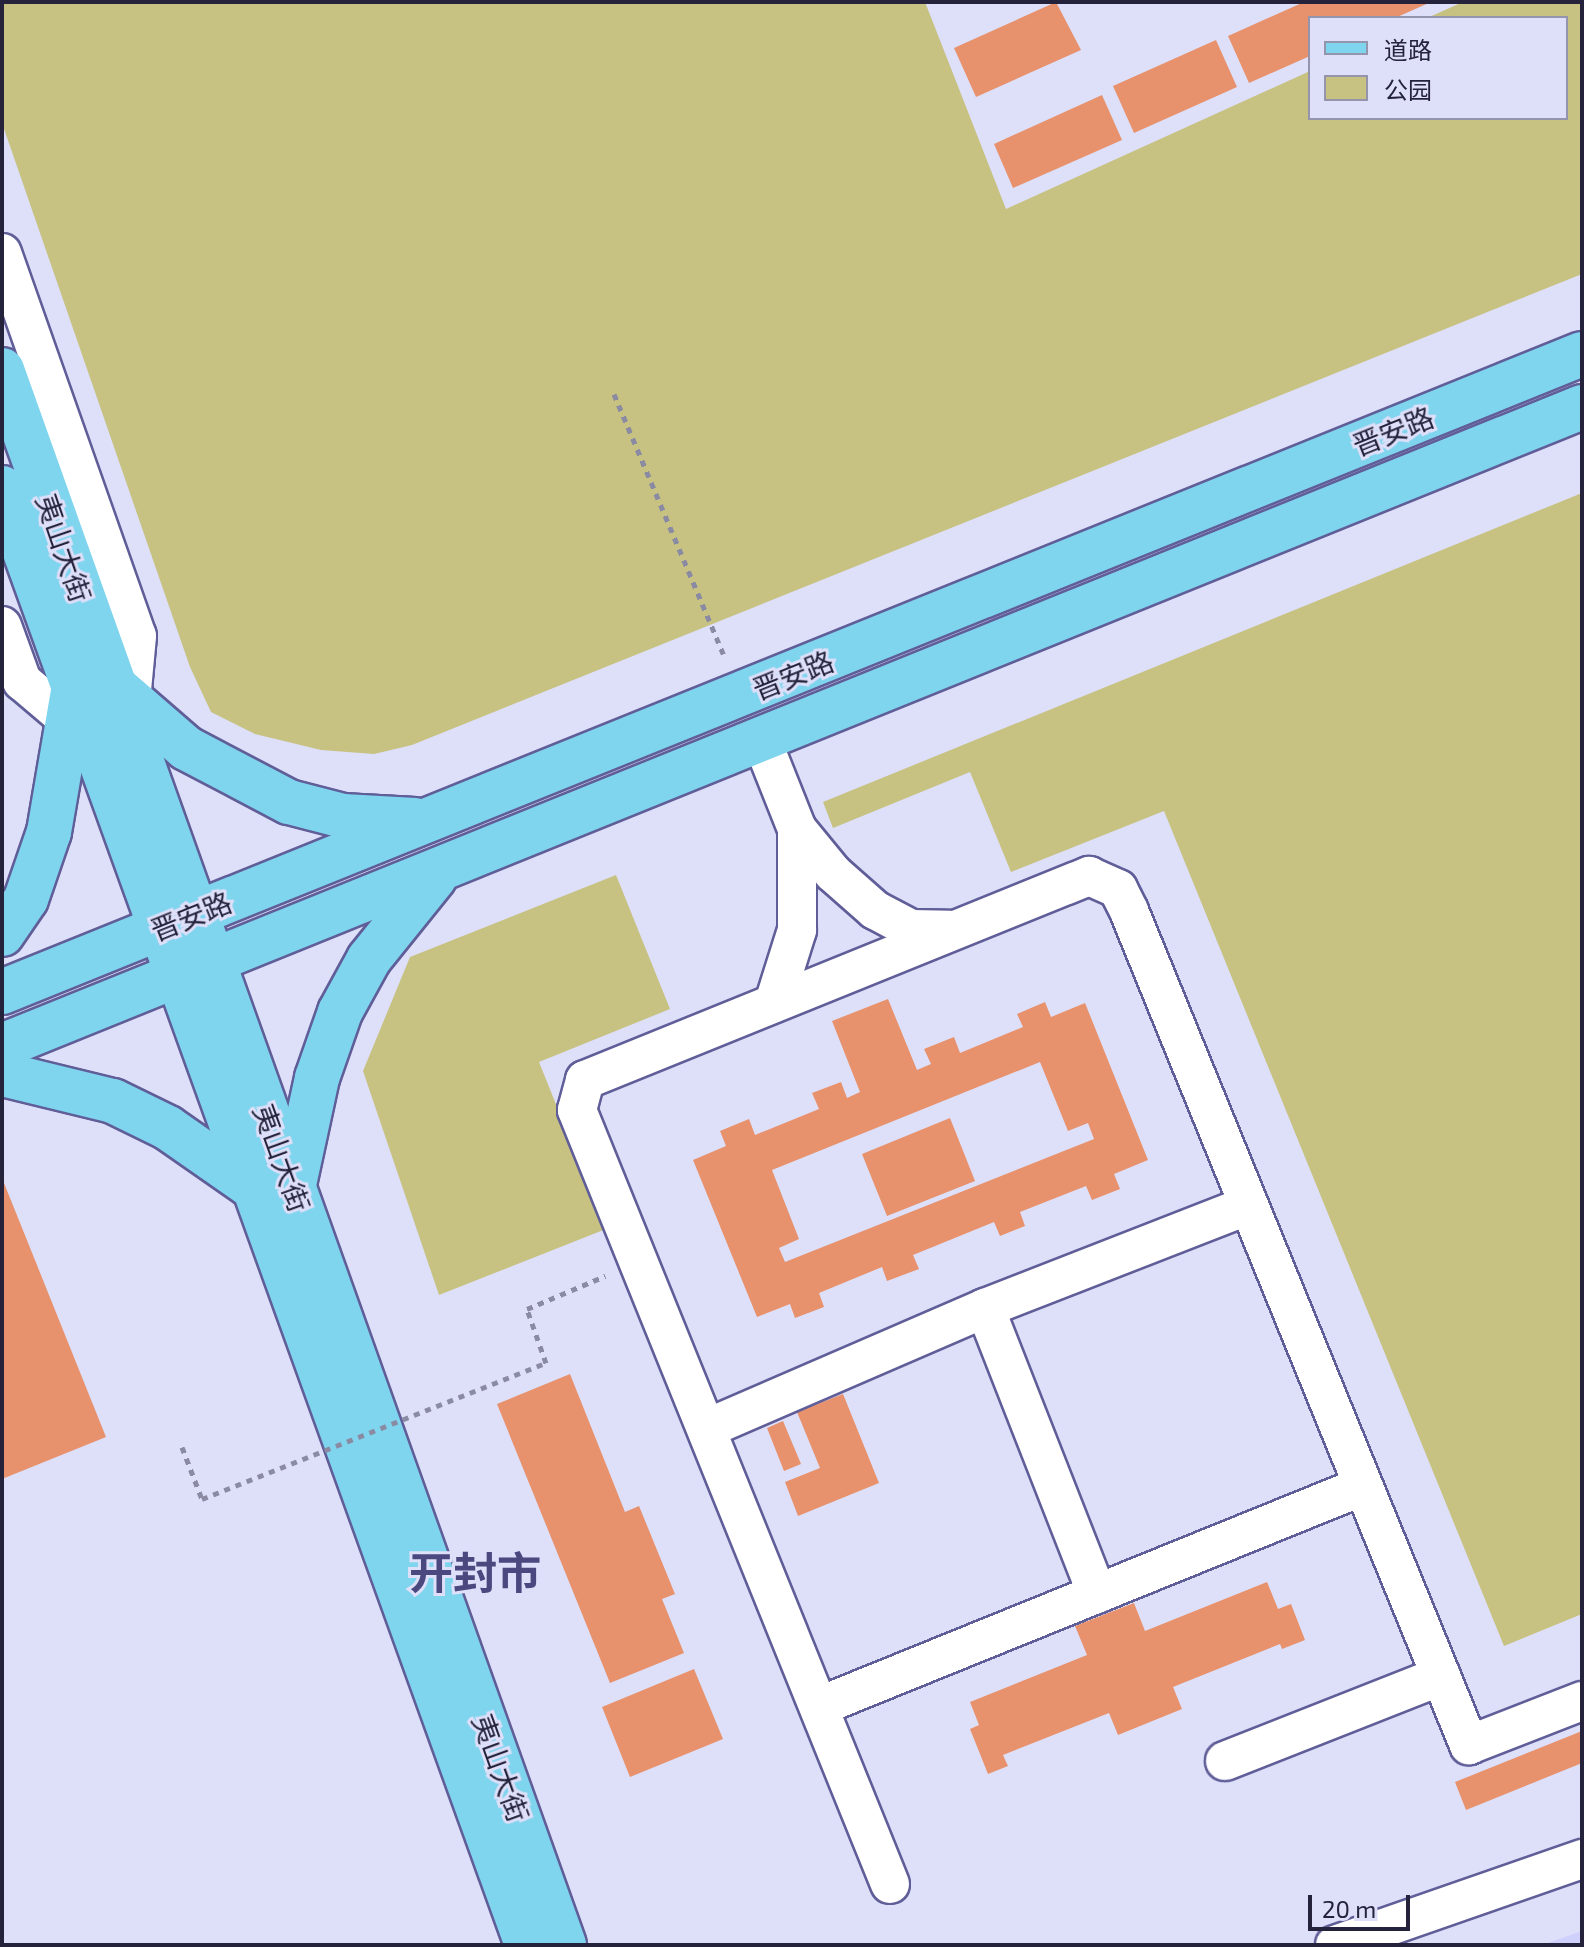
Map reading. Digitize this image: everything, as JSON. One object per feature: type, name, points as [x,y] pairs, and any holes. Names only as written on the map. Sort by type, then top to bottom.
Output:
[{"type":"main road","name":"晋安路","points":[[2,992],[1582,354]]},
{"type":"main road","name":"夷山大街","points":[[2,370],[101,711],[274,1189],[564,1945]]},
{"type":"main road","name":"晋安路","points":[[2,1046],[1582,407]]},
{"type":"main road","name":"夷山大街","points":[[2,488],[101,711]]},
{"type":"main road","points":[[2,934],[26,899],[49,832],[101,711],[186,748],[289,802],[343,816],[429,821]]},
{"type":"main road","points":[[2,1074],[113,1101],[168,1128],[274,1189],[340,1012],[405,909],[442,869]]},
{"type":"main road","name":"夷山大街","points":[[274,1189],[527,1945]]},
{"type":"street","points":[[2,253],[137,636],[101,711],[22,681],[2,626]]},
{"type":"street","points":[[762,741],[797,829],[833,873],[875,910],[911,929],[956,930]]},
{"type":"street","points":[[774,1003],[797,930],[797,829]]},
{"type":"street","points":[[890,1884],[577,1110],[585,1080],[1089,876],[1118,889],[1469,1745],[1582,1701]]},
{"type":"street","points":[[708,1428],[985,1308],[1249,1205]]},
{"type":"street","points":[[985,1308],[1097,1594]]},
{"type":"street","points":[[820,1706],[1363,1486]]},
{"type":"street","points":[[1225,1761],[1441,1676]]},
{"type":"street","points":[[1335,1945],[1582,1859]]},
{"type":"path","points":[[614,394],[740,696]]},
{"type":"path","points":[[182,1447],[202,1499],[546,1363],[527,1309],[639,1261]]},
{"type":"shaded area","points":[[1582,1931],[1582,1945],[1542,1945]]},
{"type":"green space","points":[[2,2],[925,2],[1006,209],[1308,72],[1308,120],[1568,120],[1568,16],[1432,16],[1463,2],[1582,2],[1582,274],[412,745],[374,754],[321,750],[255,734],[211,712],[190,667],[2,123]]},
{"type":"green space","points":[[1582,493],[1582,1614],[1504,1646],[1164,811],[1011,872],[970,772],[833,828],[823,802]]},
{"type":"green space","points":[[616,875],[670,1009],[539,1062],[606,1229],[439,1295],[363,1071],[410,957]]},
{"type":"building","points":[[1056,2],[1081,50],[976,97],[954,48]]},
{"type":"building","points":[[1304,2],[1431,2],[1400,16],[1308,16],[1308,57],[1249,83],[1228,36]]},
{"type":"building","points":[[1216,40],[1237,87],[1134,133],[1113,86]]},
{"type":"building","points":[[1102,95],[1122,140],[1013,188],[994,144]]},
{"type":"building","points":[[888,999],[917,1070],[931,1064],[924,1049],[954,1037],[960,1053],[1023,1027],[1017,1014],[1045,1002],[1051,1017],[1085,1003],[1148,1160],[1114,1174],[1120,1189],[1092,1200],[1086,1186],[1020,1212],[1025,1226],[1000,1236],[994,1222],[913,1255],[919,1269],[887,1281],[882,1267],[819,1293],[824,1307],[795,1318],[790,1304],[757,1317],[693,1160],[726,1146],[720,1131],[749,1119],[755,1135],[819,1109],[812,1093],[841,1082],[847,1098],[860,1092],[832,1021]],"holes":[[[1040,1062],[1068,1131],[1088,1123],[1094,1139],[785,1262],[779,1248],[799,1239],[772,1170]]]},
{"type":"building","points":[[950,1118],[975,1181],[887,1216],[862,1154]]},
{"type":"building","points":[[2,1178],[106,1437],[2,1479]]},
{"type":"building","points":[[570,1374],[625,1512],[639,1506],[675,1594],[662,1599],[684,1653],[610,1683],[497,1404]]},
{"type":"building","points":[[843,1394],[879,1483],[798,1516],[785,1482],[820,1468],[797,1412]]},
{"type":"building","points":[[783,1421],[801,1464],[784,1471],[767,1428]]},
{"type":"building","points":[[1267,1582],[1278,1609],[1291,1604],[1305,1640],[1282,1649],[1280,1644],[1173,1687],[1182,1709],[1118,1735],[1109,1713],[1003,1755],[1008,1766],[988,1774],[970,1729],[979,1725],[970,1702],[1087,1655],[1075,1626],[1134,1603],[1145,1631]]},
{"type":"building","points":[[694,1669],[723,1739],[630,1777],[602,1707]]},
{"type":"building","points":[[1582,1731],[1582,1763],[1466,1810],[1455,1782]]},
{"type":"district","name":"开封市","points":[[475,1572]]}]
